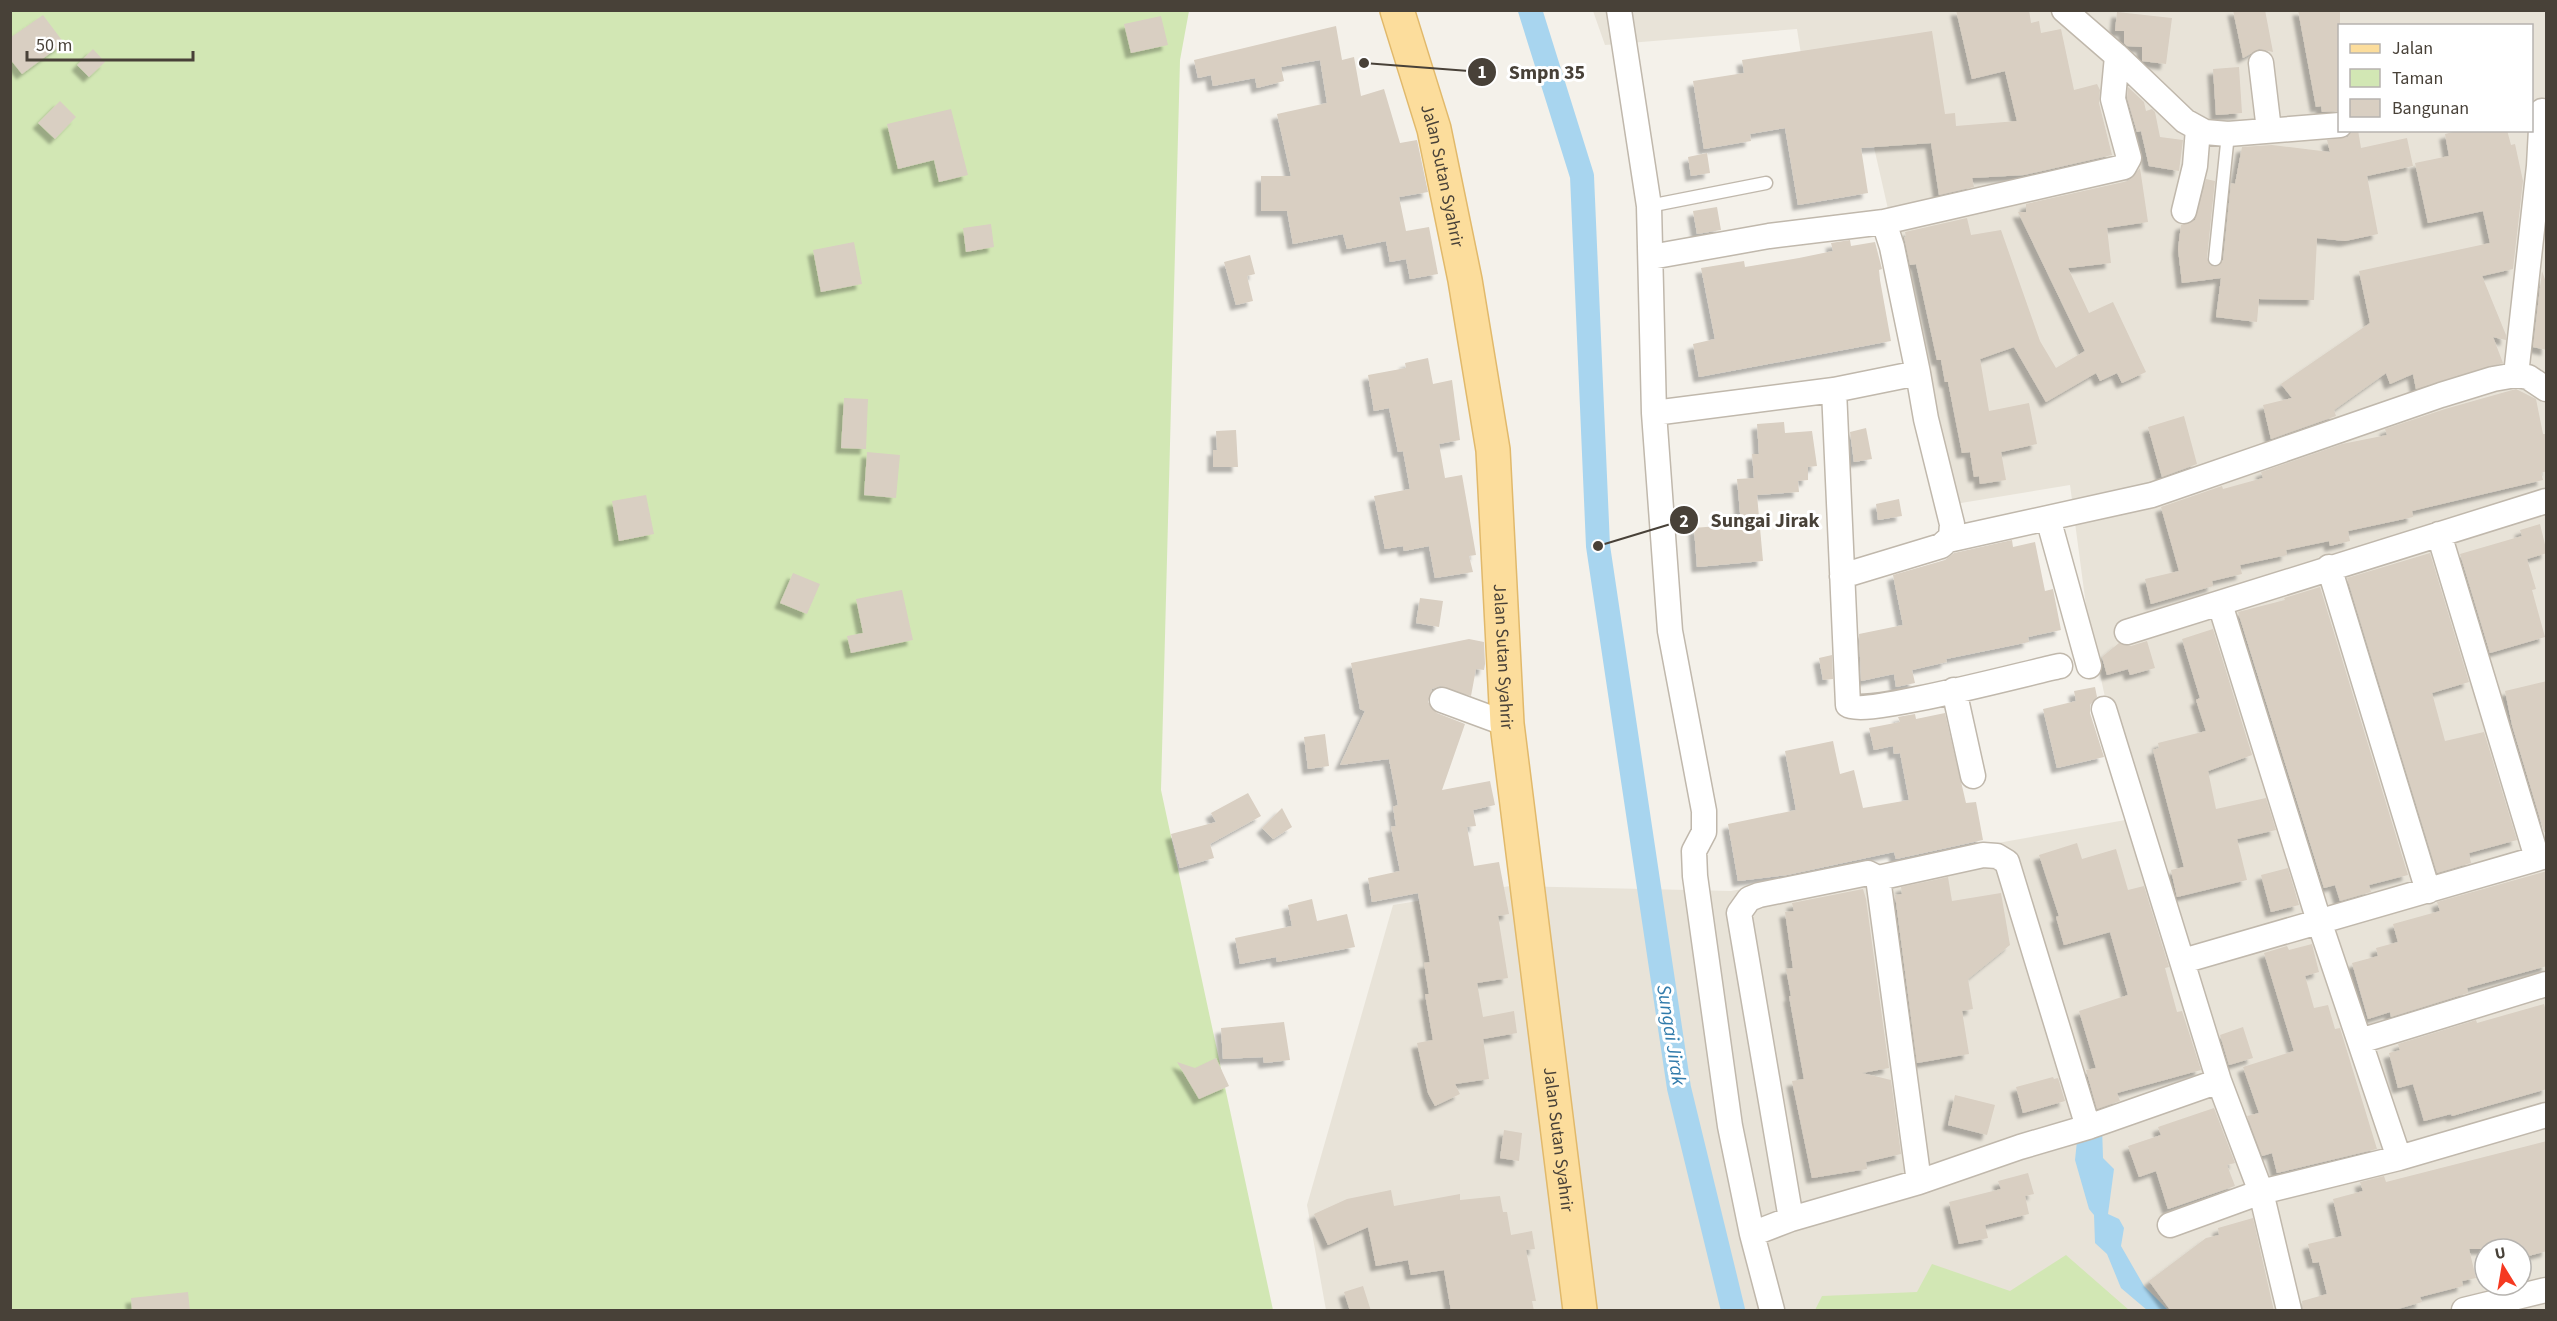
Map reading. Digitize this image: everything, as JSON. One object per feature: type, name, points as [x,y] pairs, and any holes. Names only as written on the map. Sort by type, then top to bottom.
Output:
[{"type":"main road","name":"Jalan Sutan Syahrir","points":[[1397,10],[1434,129],[1465,280],[1493,450],[1507,724],[1580,1311]]},
{"type":"street","points":[[1619,10],[1650,206],[1654,413],[1670,631],[1704,810],[1704,832],[1694,850],[1695,876],[1730,1126],[1752,1234],[1772,1311]]},
{"type":"street","points":[[2064,10],[2185,121],[2198,129],[2228,134],[2338,125]]},
{"type":"street","points":[[1651,257],[1769,236],[1884,222],[2124,167],[2129,158],[2114,99],[2117,57]]},
{"type":"street","points":[[2262,63],[2269,130]]},
{"type":"street","points":[[2516,375],[2539,165],[2540,111]]},
{"type":"street","points":[[2184,211],[2195,166],[2198,129]]},
{"type":"street","points":[[1842,576],[1941,546],[1952,532],[1926,419],[1892,247],[1884,222]]},
{"type":"street","points":[[1654,413],[1834,390],[1918,373]]},
{"type":"street","points":[[1948,540],[2152,495],[2441,394],[2516,375],[2528,377],[2547,389]]},
{"type":"street","points":[[1834,390],[1848,705],[1858,709],[1908,702],[2060,666]]},
{"type":"street","points":[[2127,632],[2220,604],[2329,567],[2547,501]]},
{"type":"street","points":[[2048,518],[2089,666]]},
{"type":"street","points":[[2183,961],[2542,857],[2439,534]]},
{"type":"street","points":[[2329,567],[2428,891]]},
{"type":"street","points":[[2220,604],[2319,921],[2399,1158]]},
{"type":"street","points":[[1954,690],[1973,776]]},
{"type":"street","points":[[1442,700],[1507,724]]},
{"type":"street","points":[[2104,710],[2219,1081],[2261,1192],[2289,1311]]},
{"type":"street","points":[[1791,1219],[1739,913],[1749,899],[1759,895],[1868,873],[1878,878],[1983,855],[1997,856],[2007,862],[2088,1127]]},
{"type":"street","points":[[1878,878],[1919,1182]]},
{"type":"street","points":[[2360,1041],[2547,984]]},
{"type":"street","points":[[1752,1234],[1791,1219],[1919,1182],[2088,1127],[2219,1081]]},
{"type":"street","points":[[2170,1225],[2261,1192],[2399,1158],[2547,1115]]},
{"type":"street","points":[[2464,1311],[2547,1290]]},
{"type":"lane","points":[[2215,259],[2228,134]]},
{"type":"lane","points":[[1650,206],[1766,183]]},
{"type":"shaded area","points":[[1593,11],[2546,11],[2546,1310],[1326,1310],[1307,1205],[1393,905],[1510,886],[1731,891],[2131,819],[2087,613],[2070,485],[1955,504],[1868,121],[1813,130],[1797,29],[1605,45]]},
{"type":"green space","points":[[10,11],[1189,11],[1180,60],[1161,790],[1273,1310],[11,1310]]},
{"type":"green space","points":[[2066,1255],[2129,1310],[1815,1310],[1822,1296],[1917,1292],[1932,1264],[2010,1291]]},
{"type":"water","points":[[2102,1126],[2103,1158],[2114,1169],[2108,1214],[2119,1219],[2124,1228],[2121,1246],[2144,1286],[2168,1310],[2147,1310],[2121,1288],[2107,1254],[2095,1243],[2094,1215],[2089,1209],[2075,1160],[2077,1141]]},
{"type":"building","points":[[1956,10],[2029,10],[2031,23],[2039,21],[2041,33],[2061,29],[2074,90],[2097,84],[2100,90],[2099,103],[2112,155],[2024,175],[1972,178],[1974,187],[1939,195],[1931,143],[1861,148],[1868,193],[1798,205],[1785,128],[1750,134],[1751,141],[1704,149],[1693,81],[1744,73],[1742,60],[1932,31],[1945,114],[1955,113],[1956,126],[2017,121],[2005,71],[1972,79]]},
{"type":"building","points":[[2233,10],[2265,10],[2273,52],[2259,49],[2243,58]]},
{"type":"building","points":[[2298,10],[2340,10],[2338,111],[2322,112],[2321,106],[2316,107]]},
{"type":"building","points":[[2117,12],[2172,18],[2166,64],[2142,61],[2142,47],[2127,46],[2124,43],[2124,31],[2115,31]]},
{"type":"building","points":[[43,15],[64,43],[22,74],[10,59],[10,38]]},
{"type":"building","points":[[1161,16],[1168,45],[1131,53],[1124,24]]},
{"type":"building","points":[[1336,26],[1342,60],[1354,57],[1361,96],[1384,89],[1400,143],[1417,140],[1428,192],[1399,197],[1406,231],[1429,227],[1438,274],[1410,279],[1406,259],[1390,262],[1386,241],[1347,249],[1343,234],[1293,244],[1287,211],[1261,211],[1261,176],[1291,176],[1277,114],[1327,103],[1320,60],[1281,67],[1284,81],[1257,88],[1255,78],[1213,86],[1211,75],[1198,78],[1194,60]]},
{"type":"building","points":[[93,49],[105,62],[89,77],[77,65]]},
{"type":"building","points":[[2239,67],[2242,113],[2216,115],[2213,69]]},
{"type":"building","points":[[2128,87],[2144,102],[2146,111],[2152,109],[2155,112],[2160,137],[2183,140],[2179,171],[2149,166],[2141,131],[2137,132],[2127,98]]},
{"type":"building","points":[[60,101],[76,117],[55,139],[38,123]]},
{"type":"building","points":[[951,109],[968,175],[939,182],[934,160],[898,169],[887,124]]},
{"type":"building","points":[[2352,132],[2358,132],[2361,148],[2407,138],[2413,166],[2367,176],[2378,234],[2345,241],[2317,238],[2314,300],[2259,299],[2257,322],[2216,317],[2221,278],[2182,283],[2178,249],[2181,225],[2195,220],[2206,179],[2215,181],[2207,258],[2210,265],[2215,267],[2223,260],[2231,183],[2235,184],[2242,147],[2272,145],[2330,152],[2327,140],[2348,137]]},
{"type":"building","points":[[2508,132],[2511,145],[2515,144],[2523,181],[2513,269],[2482,276],[2506,335],[2506,340],[2493,337],[2503,363],[2416,389],[2413,374],[2390,384],[2386,373],[2334,410],[2336,416],[2271,439],[2263,405],[2292,398],[2281,384],[2370,323],[2359,271],[2490,243],[2483,211],[2428,223],[2415,163],[2449,156],[2445,134]]},
{"type":"building","points":[[1707,153],[1710,173],[1691,176],[1688,157]]},
{"type":"building","points":[[2140,168],[2148,222],[2107,228],[2111,263],[2068,268],[2089,313],[2113,302],[2146,372],[2122,383],[2117,373],[2100,381],[2096,373],[2046,402],[2014,347],[1980,359],[1989,411],[2029,403],[2037,444],[2001,452],[2006,480],[1980,484],[1979,476],[1974,477],[1970,452],[1962,453],[1948,382],[1945,382],[1941,360],[1937,360],[1916,264],[1910,265],[1905,232],[1967,218],[1971,235],[2001,230],[2040,341],[2056,368],[2085,351],[2018,212],[2026,212],[2026,204],[2128,181]]},
{"type":"building","points":[[1717,207],[1721,230],[1697,234],[1693,211]]},
{"type":"building","points":[[991,224],[994,247],[966,252],[963,228]]},
{"type":"building","points":[[1850,240],[1851,246],[1875,242],[1882,269],[1879,270],[1880,280],[1891,341],[1699,377],[1693,344],[1715,339],[1701,268],[1744,261],[1745,267],[1799,258],[1833,251],[1831,243]]},
{"type":"building","points":[[854,242],[862,284],[821,292],[813,250]]},
{"type":"building","points":[[1250,255],[1255,274],[1247,276],[1253,301],[1236,305],[1224,262]]},
{"type":"building","points":[[2542,271],[2547,285],[2547,350],[2533,347]]},
{"type":"building","points":[[1428,358],[1433,384],[1452,380],[1460,440],[1439,444],[1445,478],[1462,475],[1476,555],[1469,556],[1473,572],[1435,578],[1429,546],[1404,551],[1403,546],[1385,549],[1374,496],[1410,489],[1403,451],[1398,452],[1389,408],[1374,411],[1368,375],[1406,368],[1405,363]]},
{"type":"building","points":[[2516,389],[2536,399],[2543,434],[2547,434],[2547,471],[2541,473],[2543,480],[2412,511],[2413,517],[2348,531],[2350,541],[2330,546],[2329,541],[2286,550],[2287,555],[2240,565],[2242,574],[2212,581],[2213,586],[2151,604],[2145,579],[2179,571],[2161,507],[2222,486],[2223,489],[2263,478],[2261,472],[2342,444],[2387,435],[2385,429]]},
{"type":"building","points":[[844,398],[868,399],[866,449],[841,448]]},
{"type":"building","points":[[2184,416],[2197,464],[2162,477],[2148,427]]},
{"type":"building","points":[[1784,422],[1785,433],[1812,431],[1817,466],[1808,467],[1808,480],[1798,481],[1799,492],[1757,495],[1763,561],[1697,567],[1694,528],[1741,524],[1737,479],[1754,478],[1752,454],[1759,454],[1757,424]]},
{"type":"building","points":[[1866,428],[1872,459],[1854,462],[1850,432]]},
{"type":"building","points":[[1236,430],[1238,467],[1213,467],[1213,450],[1217,450],[1216,431]]},
{"type":"building","points":[[867,452],[900,455],[896,498],[864,495]]},
{"type":"building","points":[[646,495],[654,534],[619,541],[612,501]]},
{"type":"building","points":[[1899,499],[1902,516],[1878,520],[1876,504]]},
{"type":"building","points":[[2540,524],[2547,553],[2527,559],[2536,589],[2532,590],[2545,637],[2490,653],[2460,554],[2522,536],[2520,530]]},
{"type":"building","points":[[2012,540],[2013,547],[2035,542],[2045,591],[2053,589],[2061,630],[2028,637],[2029,642],[1946,659],[1947,662],[1912,670],[1915,683],[1896,687],[1894,674],[1861,681],[1859,634],[1903,625],[1893,575],[1945,560],[1954,553]]},
{"type":"building","points":[[2430,553],[2469,682],[2432,693],[2445,741],[2484,732],[2517,840],[2469,853],[2471,863],[2437,873],[2347,578]]},
{"type":"building","points":[[793,573],[820,584],[807,614],[780,603]]},
{"type":"building","points":[[2320,587],[2408,875],[2369,885],[2371,892],[2340,901],[2335,885],[2324,888],[2238,612],[2285,600],[2284,598]]},
{"type":"building","points":[[902,590],[913,640],[851,653],[847,636],[863,633],[856,599]]},
{"type":"building","points":[[1420,598],[1443,601],[1439,627],[1416,623]]},
{"type":"building","points":[[2213,629],[2252,755],[2208,771],[2216,809],[2266,798],[2276,830],[2237,839],[2247,880],[2177,897],[2171,870],[2184,867],[2153,750],[2159,748],[2158,743],[2206,731],[2196,700],[2200,698],[2182,639]]},
{"type":"building","points":[[1469,639],[1484,642],[1485,664],[1484,670],[1476,669],[1471,696],[1440,686],[1432,689],[1428,702],[1437,713],[1465,724],[1442,790],[1490,781],[1495,805],[1473,810],[1476,826],[1467,827],[1474,866],[1499,862],[1509,914],[1498,916],[1508,978],[1477,983],[1483,1017],[1514,1011],[1517,1033],[1483,1039],[1489,1079],[1455,1084],[1460,1094],[1435,1106],[1428,1093],[1417,1043],[1433,1040],[1425,994],[1429,994],[1424,963],[1430,962],[1418,893],[1372,902],[1368,878],[1400,871],[1391,827],[1396,826],[1393,807],[1398,805],[1389,759],[1340,765],[1365,711],[1360,709],[1351,663]]},
{"type":"building","points":[[2147,641],[2155,668],[2130,675],[2128,669],[2107,675],[2102,657],[2119,643],[2131,646]]},
{"type":"building","points":[[1832,655],[1833,679],[1823,680],[1819,658]]},
{"type":"building","points":[[2547,681],[2547,832],[2544,832],[2512,725],[2505,691]]},
{"type":"building","points":[[2095,687],[2097,697],[2090,705],[2090,713],[2104,757],[2057,768],[2043,709],[2076,701],[2074,691]]},
{"type":"building","points":[[1945,713],[1966,803],[1976,802],[1983,840],[1896,859],[1894,852],[1787,875],[1738,881],[1728,824],[1796,810],[1785,751],[1833,741],[1840,774],[1854,770],[1863,808],[1909,800],[1900,753],[1894,754],[1893,746],[1874,750],[1869,728],[1900,722],[1898,717],[1915,714],[1916,719]]},
{"type":"building","points":[[1325,734],[1329,766],[1308,769],[1304,737]]},
{"type":"building","points":[[1248,793],[1261,816],[1210,844],[1214,858],[1180,868],[1171,834],[1216,822],[1211,813]]},
{"type":"building","points":[[1282,808],[1292,827],[1273,839],[1262,828]]},
{"type":"building","points":[[2077,843],[2082,859],[2116,849],[2128,890],[2144,886],[2169,967],[2165,968],[2177,1012],[2182,1011],[2201,1070],[2117,1093],[2120,1101],[2097,1109],[2086,1070],[2096,1068],[2079,1011],[2128,995],[2110,932],[2064,945],[2056,917],[2059,916],[2039,855]]},
{"type":"building","points":[[2288,868],[2299,905],[2271,912],[2261,875]]},
{"type":"building","points":[[2547,871],[2547,966],[2467,988],[2468,993],[2391,1017],[2390,1012],[2368,1019],[2352,963],[2378,956],[2376,948],[2398,942],[2393,924],[2440,911],[2437,902]]},
{"type":"building","points":[[1948,877],[1952,901],[2001,893],[2010,945],[1968,979],[1973,1009],[1962,1011],[1969,1054],[1917,1063],[1895,895],[1902,894],[1901,887]]},
{"type":"building","points":[[1863,889],[1889,1068],[1862,1073],[1891,1080],[1901,1154],[1866,1162],[1867,1169],[1812,1178],[1792,1081],[1804,1079],[1789,996],[1791,996],[1786,969],[1793,968],[1785,912],[1794,911],[1792,903]]},
{"type":"building","points":[[1312,899],[1317,921],[1347,914],[1355,947],[1277,962],[1276,957],[1240,964],[1235,938],[1292,926],[1288,905]]},
{"type":"building","points":[[2312,944],[2319,972],[2305,976],[2314,1008],[2328,1005],[2335,1029],[2340,1028],[2377,1149],[2277,1173],[2272,1153],[2262,1156],[2247,1116],[2259,1113],[2243,1067],[2294,1051],[2264,953],[2287,946],[2289,950]]},
{"type":"building","points":[[2544,1004],[2547,1015],[2547,1089],[2452,1116],[2451,1114],[2424,1121],[2413,1084],[2398,1088],[2389,1053],[2400,1050],[2398,1044],[2476,1020],[2477,1023]]},
{"type":"building","points":[[1284,1022],[1290,1060],[1264,1063],[1263,1057],[1223,1059],[1221,1028]]},
{"type":"building","points":[[2243,1027],[2253,1058],[2229,1065],[2220,1035]]},
{"type":"building","points":[[1216,1058],[1229,1086],[1199,1099],[1177,1062],[1195,1068]]},
{"type":"building","points":[[2053,1077],[2058,1078],[2065,1101],[2023,1113],[2016,1087]]},
{"type":"building","points":[[1955,1095],[1995,1105],[1987,1135],[1948,1125]]},
{"type":"building","points":[[2214,1108],[2235,1163],[2227,1165],[2235,1186],[2168,1209],[2156,1171],[2139,1177],[2128,1146],[2161,1135],[2158,1127]]},
{"type":"building","points":[[1504,1130],[1522,1133],[1519,1161],[1500,1158]]},
{"type":"building","points":[[2547,1141],[2547,1251],[2533,1255],[2533,1237],[2473,1237],[2473,1249],[2469,1249],[2473,1279],[2462,1281],[2463,1286],[2420,1297],[2422,1302],[2391,1311],[2303,1311],[2302,1301],[2327,1294],[2319,1262],[2313,1263],[2308,1244],[2342,1236],[2333,1199],[2363,1191],[2360,1182],[2384,1176],[2386,1182]]},
{"type":"building","points":[[2028,1173],[2034,1194],[2025,1196],[2029,1214],[1985,1225],[1988,1238],[1959,1244],[1949,1202],[2001,1189],[1998,1181]]},
{"type":"building","points":[[1391,1190],[1394,1206],[1460,1194],[1460,1200],[1500,1196],[1503,1212],[1507,1212],[1511,1235],[1532,1231],[1535,1249],[1526,1250],[1536,1301],[1532,1301],[1534,1311],[1451,1311],[1444,1270],[1411,1275],[1408,1260],[1376,1266],[1368,1227],[1328,1245],[1314,1214],[1347,1199]]},
{"type":"building","points":[[2253,1218],[2274,1311],[2171,1311],[2149,1281],[2206,1238],[2219,1235],[2218,1228]]},
{"type":"building","points":[[1363,1286],[1371,1311],[1350,1311],[1344,1292]]},
{"type":"building","points":[[188,1292],[190,1311],[132,1311],[131,1298]]},
{"type":"waterway","name":"Sungai Jirak","points":[[1530,10],[1582,176],[1598,546],[1679,1088],[1733,1310]]},
{"type":"place","name":"Smpn 35","points":[[1364,63]]},
{"type":"place","name":"Sungai Jirak","points":[[1598,546]]}]
